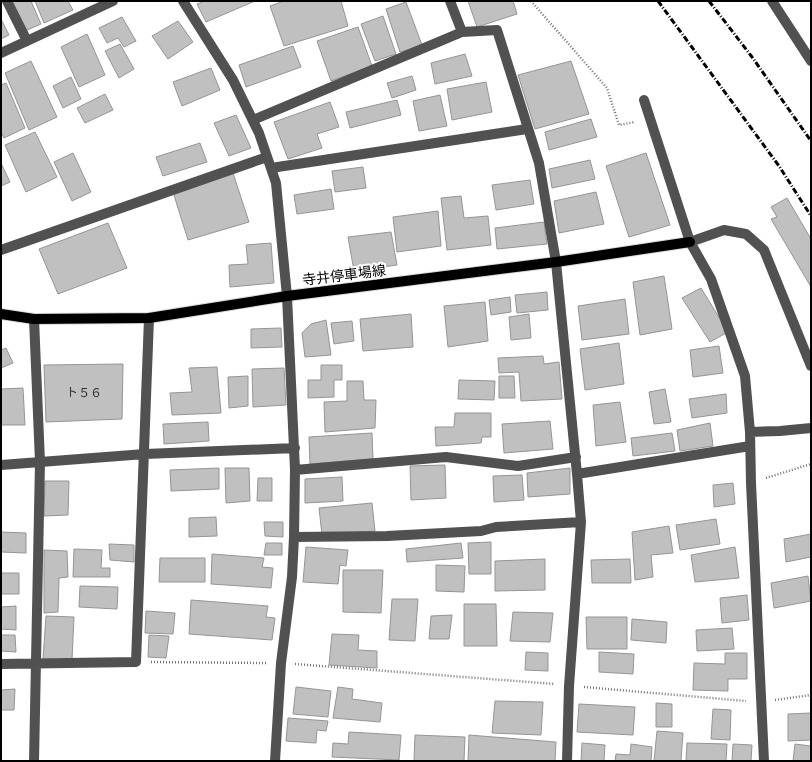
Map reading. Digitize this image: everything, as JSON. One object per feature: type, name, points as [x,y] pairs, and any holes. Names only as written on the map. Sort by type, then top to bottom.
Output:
[{"type":"main road","name":"寺井停車場線","points":[[1,314],[34,319],[149,318],[287,296],[556,262],[690,242]]},
{"type":"street","points":[[7,1],[27,41]]},
{"type":"street","points":[[1,53],[113,1]]},
{"type":"street","points":[[184,1],[233,80],[253,120],[276,183],[287,296],[295,470],[292,577],[281,663],[275,761]]},
{"type":"street","points":[[450,1],[462,32]]},
{"type":"street","points":[[772,1],[811,62]]},
{"type":"street","points":[[253,120],[462,32],[498,30],[527,129],[539,163],[556,262],[576,457],[581,522],[569,686],[567,761]]},
{"type":"street","points":[[644,100],[690,242],[711,279],[745,376],[750,432],[750,483],[764,761]]},
{"type":"street","points":[[271,168],[527,129]]},
{"type":"street","points":[[1,250],[267,157]]},
{"type":"street","points":[[690,242],[724,230],[746,234],[764,250],[811,366]]},
{"type":"street","points":[[1,664],[136,662],[149,318]]},
{"type":"street","points":[[34,319],[40,462],[34,761]]},
{"type":"street","points":[[750,432],[780,432],[811,428]]},
{"type":"street","points":[[577,474],[750,446]]},
{"type":"street","points":[[1,465],[145,454],[295,448]]},
{"type":"street","points":[[295,470],[446,457],[518,466],[576,457]]},
{"type":"street","points":[[294,537],[387,536],[481,531],[496,527],[581,522]]},
{"type":"path","points":[[531,1],[607,88],[619,126],[642,121]]},
{"type":"path","points":[[750,483],[811,464]]},
{"type":"path","points":[[136,662],[281,663],[760,702],[811,695]]},
{"type":"building","points":[[11,1],[31,1],[41,24],[25,31]]},
{"type":"building","points":[[35,1],[68,1],[73,10],[44,23]]},
{"type":"building","points":[[205,1],[255,1],[206,22],[197,4]]},
{"type":"building","points":[[284,1],[341,1],[348,26],[284,46],[270,6]]},
{"type":"building","points":[[468,1],[513,1],[517,14],[477,27]]},
{"type":"building","points":[[406,2],[422,45],[400,52],[386,9]]},
{"type":"building","points":[[383,16],[396,54],[375,61],[361,24]]},
{"type":"building","points":[[122,17],[136,41],[124,47],[118,38],[107,43],[99,28]]},
{"type":"building","points":[[1,19],[9,35],[1,39]]},
{"type":"building","points":[[178,21],[193,42],[168,59],[152,36]]},
{"type":"building","points":[[358,27],[372,66],[331,81],[317,41]]},
{"type":"building","points":[[87,34],[105,75],[79,87],[61,47]]},
{"type":"building","points":[[120,44],[134,69],[119,78],[105,51]]},
{"type":"building","points":[[293,46],[301,67],[246,87],[239,65]]},
{"type":"building","points":[[465,54],[472,76],[435,84],[431,63]]},
{"type":"building","points":[[31,61],[57,117],[29,130],[5,73]]},
{"type":"building","points":[[571,61],[589,114],[535,129],[518,75]]},
{"type":"building","points":[[211,68],[220,90],[182,106],[173,82]]},
{"type":"building","points":[[412,76],[416,90],[392,98],[387,83]]},
{"type":"building","points":[[71,77],[81,99],[63,108],[53,86]]},
{"type":"building","points":[[486,82],[492,112],[452,120],[447,89]]},
{"type":"building","points":[[6,83],[25,128],[4,138],[1,132],[1,85]]},
{"type":"building","points":[[105,94],[113,110],[85,123],[77,108]]},
{"type":"building","points":[[440,95],[447,126],[419,131],[413,101]]},
{"type":"building","points":[[397,100],[401,115],[350,128],[346,112]]},
{"type":"building","points":[[330,102],[339,127],[317,134],[322,148],[288,159],[274,122]]},
{"type":"building","points":[[236,115],[251,148],[229,156],[214,123]]},
{"type":"building","points":[[591,119],[597,137],[549,150],[545,132]]},
{"type":"building","points":[[35,132],[57,177],[26,192],[5,145]]},
{"type":"building","points":[[200,143],[207,162],[163,176],[156,157]]},
{"type":"building","points":[[73,153],[91,192],[72,201],[54,162]]},
{"type":"building","points":[[646,153],[670,225],[629,237],[606,166]]},
{"type":"building","points":[[590,160],[595,179],[552,188],[549,169]]},
{"type":"building","points":[[1,163],[10,182],[1,186]]},
{"type":"building","points":[[363,167],[366,188],[335,192],[332,171]]},
{"type":"building","points":[[233,173],[249,222],[188,240],[173,192]]},
{"type":"building","points":[[530,180],[534,204],[496,210],[492,185]]},
{"type":"building","points":[[331,189],[334,209],[297,214],[294,195]]},
{"type":"building","points":[[596,192],[604,224],[559,233],[554,201]]},
{"type":"building","points":[[461,196],[464,218],[488,216],[491,245],[447,250],[441,198]]},
{"type":"building","points":[[787,198],[811,239],[811,287],[771,219],[777,217],[771,207]]},
{"type":"building","points":[[438,211],[441,246],[397,252],[393,217]]},
{"type":"building","points":[[544,222],[547,244],[497,249],[495,228]]},
{"type":"building","points":[[108,223],[127,268],[58,294],[39,249]]},
{"type":"building","points":[[391,232],[397,265],[354,271],[348,237]]},
{"type":"building","points":[[271,243],[274,283],[230,287],[229,265],[248,264],[246,245]]},
{"type":"building","points":[[664,276],[672,329],[640,335],[633,282]]},
{"type":"building","points":[[701,288],[728,332],[710,342],[682,298]]},
{"type":"building","points":[[547,292],[548,310],[517,313],[515,295]]},
{"type":"building","points":[[510,297],[511,312],[491,315],[489,300]]},
{"type":"building","points":[[625,299],[629,334],[582,340],[578,306]]},
{"type":"building","points":[[485,302],[488,341],[448,347],[444,306]]},
{"type":"building","points":[[411,314],[413,347],[363,351],[360,319]]},
{"type":"building","points":[[529,314],[531,338],[511,340],[509,317]]},
{"type":"building","points":[[326,320],[331,355],[305,357],[302,333],[311,324]]},
{"type":"building","points":[[352,321],[354,341],[334,344],[331,323]]},
{"type":"building","points":[[281,328],[282,347],[251,348],[251,329]]},
{"type":"building","points":[[619,343],[624,384],[585,390],[580,349]]},
{"type":"building","points":[[719,346],[723,373],[693,377],[690,350]]},
{"type":"building","points":[[6,348],[13,363],[1,368],[1,350]]},
{"type":"building","points":[[543,356],[544,364],[559,362],[562,399],[521,401],[519,372],[499,373],[498,358]]},
{"type":"building","points":[[123,364],[122,419],[46,422],[44,365]]},
{"type":"building","points":[[321,365],[342,365],[342,380],[334,380],[334,397],[308,398],[308,380],[321,380]]},
{"type":"building","points":[[217,367],[221,413],[172,415],[170,393],[192,392],[189,368]]},
{"type":"building","points":[[284,368],[286,405],[253,407],[252,369]]},
{"type":"building","points":[[248,376],[248,406],[229,408],[228,377]]},
{"type":"building","points":[[499,376],[514,376],[515,398],[499,398]]},
{"type":"building","points":[[459,380],[495,381],[494,400],[458,399]]},
{"type":"building","points":[[347,381],[363,381],[364,400],[376,400],[375,428],[325,432],[324,402],[347,401]]},
{"type":"building","points":[[23,388],[25,425],[1,425],[1,389]]},
{"type":"building","points":[[665,389],[671,422],[654,424],[649,392]]},
{"type":"building","points":[[726,394],[727,413],[692,418],[689,399]]},
{"type":"building","points":[[620,402],[626,442],[596,446],[593,405]]},
{"type":"building","points":[[455,413],[491,413],[491,437],[482,437],[481,443],[436,446],[435,427],[454,427]]},
{"type":"building","points":[[550,421],[553,449],[504,453],[502,424]]},
{"type":"building","points":[[208,422],[209,441],[164,444],[163,424]]},
{"type":"building","points":[[710,423],[713,446],[680,451],[677,430]]},
{"type":"building","points":[[372,433],[373,459],[310,464],[309,437]]},
{"type":"building","points":[[672,433],[675,451],[633,456],[631,438]]},
{"type":"building","points":[[445,465],[446,498],[411,500],[410,466]]},
{"type":"building","points":[[219,468],[219,489],[171,491],[170,470]]},
{"type":"building","points":[[225,468],[249,468],[250,501],[226,503]]},
{"type":"building","points":[[570,468],[570,494],[528,497],[527,473]]},
{"type":"building","points":[[522,475],[524,500],[494,502],[493,476]]},
{"type":"building","points":[[342,477],[343,501],[305,503],[305,479]]},
{"type":"building","points":[[258,478],[272,478],[272,501],[257,501]]},
{"type":"building","points":[[45,481],[69,481],[68,515],[44,516]]},
{"type":"building","points":[[733,483],[735,504],[714,507],[713,485]]},
{"type":"building","points":[[372,503],[375,531],[322,535],[319,508]]},
{"type":"building","points":[[216,517],[217,536],[189,537],[189,518]]},
{"type":"building","points":[[716,519],[720,544],[680,550],[676,525]]},
{"type":"building","points":[[264,522],[283,522],[283,537],[265,536]]},
{"type":"building","points":[[669,526],[673,553],[651,555],[653,577],[635,580],[632,532]]},
{"type":"building","points":[[1,532],[26,533],[26,553],[1,552]]},
{"type":"building","points":[[811,534],[811,557],[786,562],[784,539]]},
{"type":"building","points":[[491,542],[491,574],[469,574],[468,543]]},
{"type":"building","points":[[266,543],[282,543],[282,555],[264,555]]},
{"type":"building","points":[[461,543],[463,558],[407,562],[406,549]]},
{"type":"building","points":[[109,544],[134,545],[134,562],[110,560]]},
{"type":"building","points":[[306,547],[348,550],[346,566],[340,565],[338,584],[303,582]]},
{"type":"building","points":[[735,547],[739,578],[695,582],[691,555]]},
{"type":"building","points":[[74,549],[102,550],[101,568],[110,568],[110,577],[73,577]]},
{"type":"building","points":[[44,550],[67,551],[68,577],[59,578],[58,612],[44,613]]},
{"type":"building","points":[[212,554],[264,558],[262,567],[273,568],[271,588],[211,584]]},
{"type":"building","points":[[160,558],[205,558],[205,582],[159,582]]},
{"type":"building","points":[[545,559],[545,590],[495,591],[495,561]]},
{"type":"building","points":[[630,559],[631,583],[592,583],[591,560]]},
{"type":"building","points":[[436,565],[465,566],[464,592],[436,591]]},
{"type":"building","points":[[343,570],[383,570],[381,613],[343,612]]},
{"type":"building","points":[[1,573],[19,573],[19,594],[1,594]]},
{"type":"building","points":[[808,576],[811,601],[774,608],[771,583]]},
{"type":"building","points":[[80,586],[118,587],[117,609],[79,607]]},
{"type":"building","points":[[747,595],[749,620],[722,623],[720,598]]},
{"type":"building","points":[[392,599],[418,599],[415,641],[389,640]]},
{"type":"building","points":[[191,600],[268,606],[266,617],[275,618],[272,640],[189,634]]},
{"type":"building","points":[[464,604],[496,604],[497,646],[464,646]]},
{"type":"building","points":[[16,606],[16,630],[1,629],[1,607]]},
{"type":"building","points":[[146,611],[175,613],[173,634],[145,633]]},
{"type":"building","points":[[513,612],[553,613],[550,642],[510,641]]},
{"type":"building","points":[[452,615],[449,639],[429,639],[431,616]]},
{"type":"building","points":[[46,616],[74,617],[72,660],[43,659]]},
{"type":"building","points":[[586,617],[627,617],[627,649],[587,649]]},
{"type":"building","points":[[632,619],[667,622],[666,643],[631,640]]},
{"type":"building","points":[[732,628],[734,649],[697,651],[696,630]]},
{"type":"building","points":[[332,634],[359,635],[358,650],[377,651],[377,668],[329,665]]},
{"type":"building","points":[[1,635],[15,635],[16,652],[1,651]]},
{"type":"building","points":[[149,635],[169,636],[166,658],[148,657]]},
{"type":"building","points":[[526,652],[548,653],[548,671],[525,670]]},
{"type":"building","points":[[599,652],[634,654],[633,674],[599,672]]},
{"type":"building","points":[[725,653],[747,653],[747,679],[728,679],[728,691],[693,690],[694,663],[725,664]]},
{"type":"building","points":[[296,687],[331,691],[328,717],[293,714]]},
{"type":"building","points":[[338,687],[353,689],[352,699],[382,703],[380,722],[333,718]]},
{"type":"building","points":[[15,689],[14,710],[1,710],[1,690]]},
{"type":"building","points":[[495,701],[543,702],[541,735],[492,733]]},
{"type":"building","points":[[656,703],[672,704],[672,727],[656,727]]},
{"type":"building","points":[[579,704],[635,707],[633,735],[577,732]]},
{"type":"building","points":[[713,709],[731,710],[730,740],[711,739]]},
{"type":"building","points":[[811,713],[811,740],[788,741],[788,714]]},
{"type":"building","points":[[288,718],[328,721],[326,731],[317,730],[316,743],[286,741]]},
{"type":"building","points":[[657,731],[683,733],[681,761],[654,761]]},
{"type":"building","points":[[349,732],[401,735],[399,760],[332,757],[333,743],[348,744]]},
{"type":"building","points":[[415,735],[465,737],[464,761],[414,761]]},
{"type":"building","points":[[469,735],[556,742],[555,761],[468,761]]},
{"type":"building","points":[[582,743],[605,745],[604,761],[581,761]]},
{"type":"building","points":[[687,743],[727,744],[726,761],[686,761]]},
{"type":"building","points":[[631,744],[652,747],[651,761],[615,761],[616,754],[630,755]]},
{"type":"building","points":[[733,744],[752,745],[751,761],[732,761]]},
{"type":"building","points":[[795,744],[811,746],[811,761],[793,761]]},
{"type":"railway","points":[[658,1],[779,166],[811,216]]},
{"type":"railway","points":[[709,1],[752,57],[811,141]]}]
